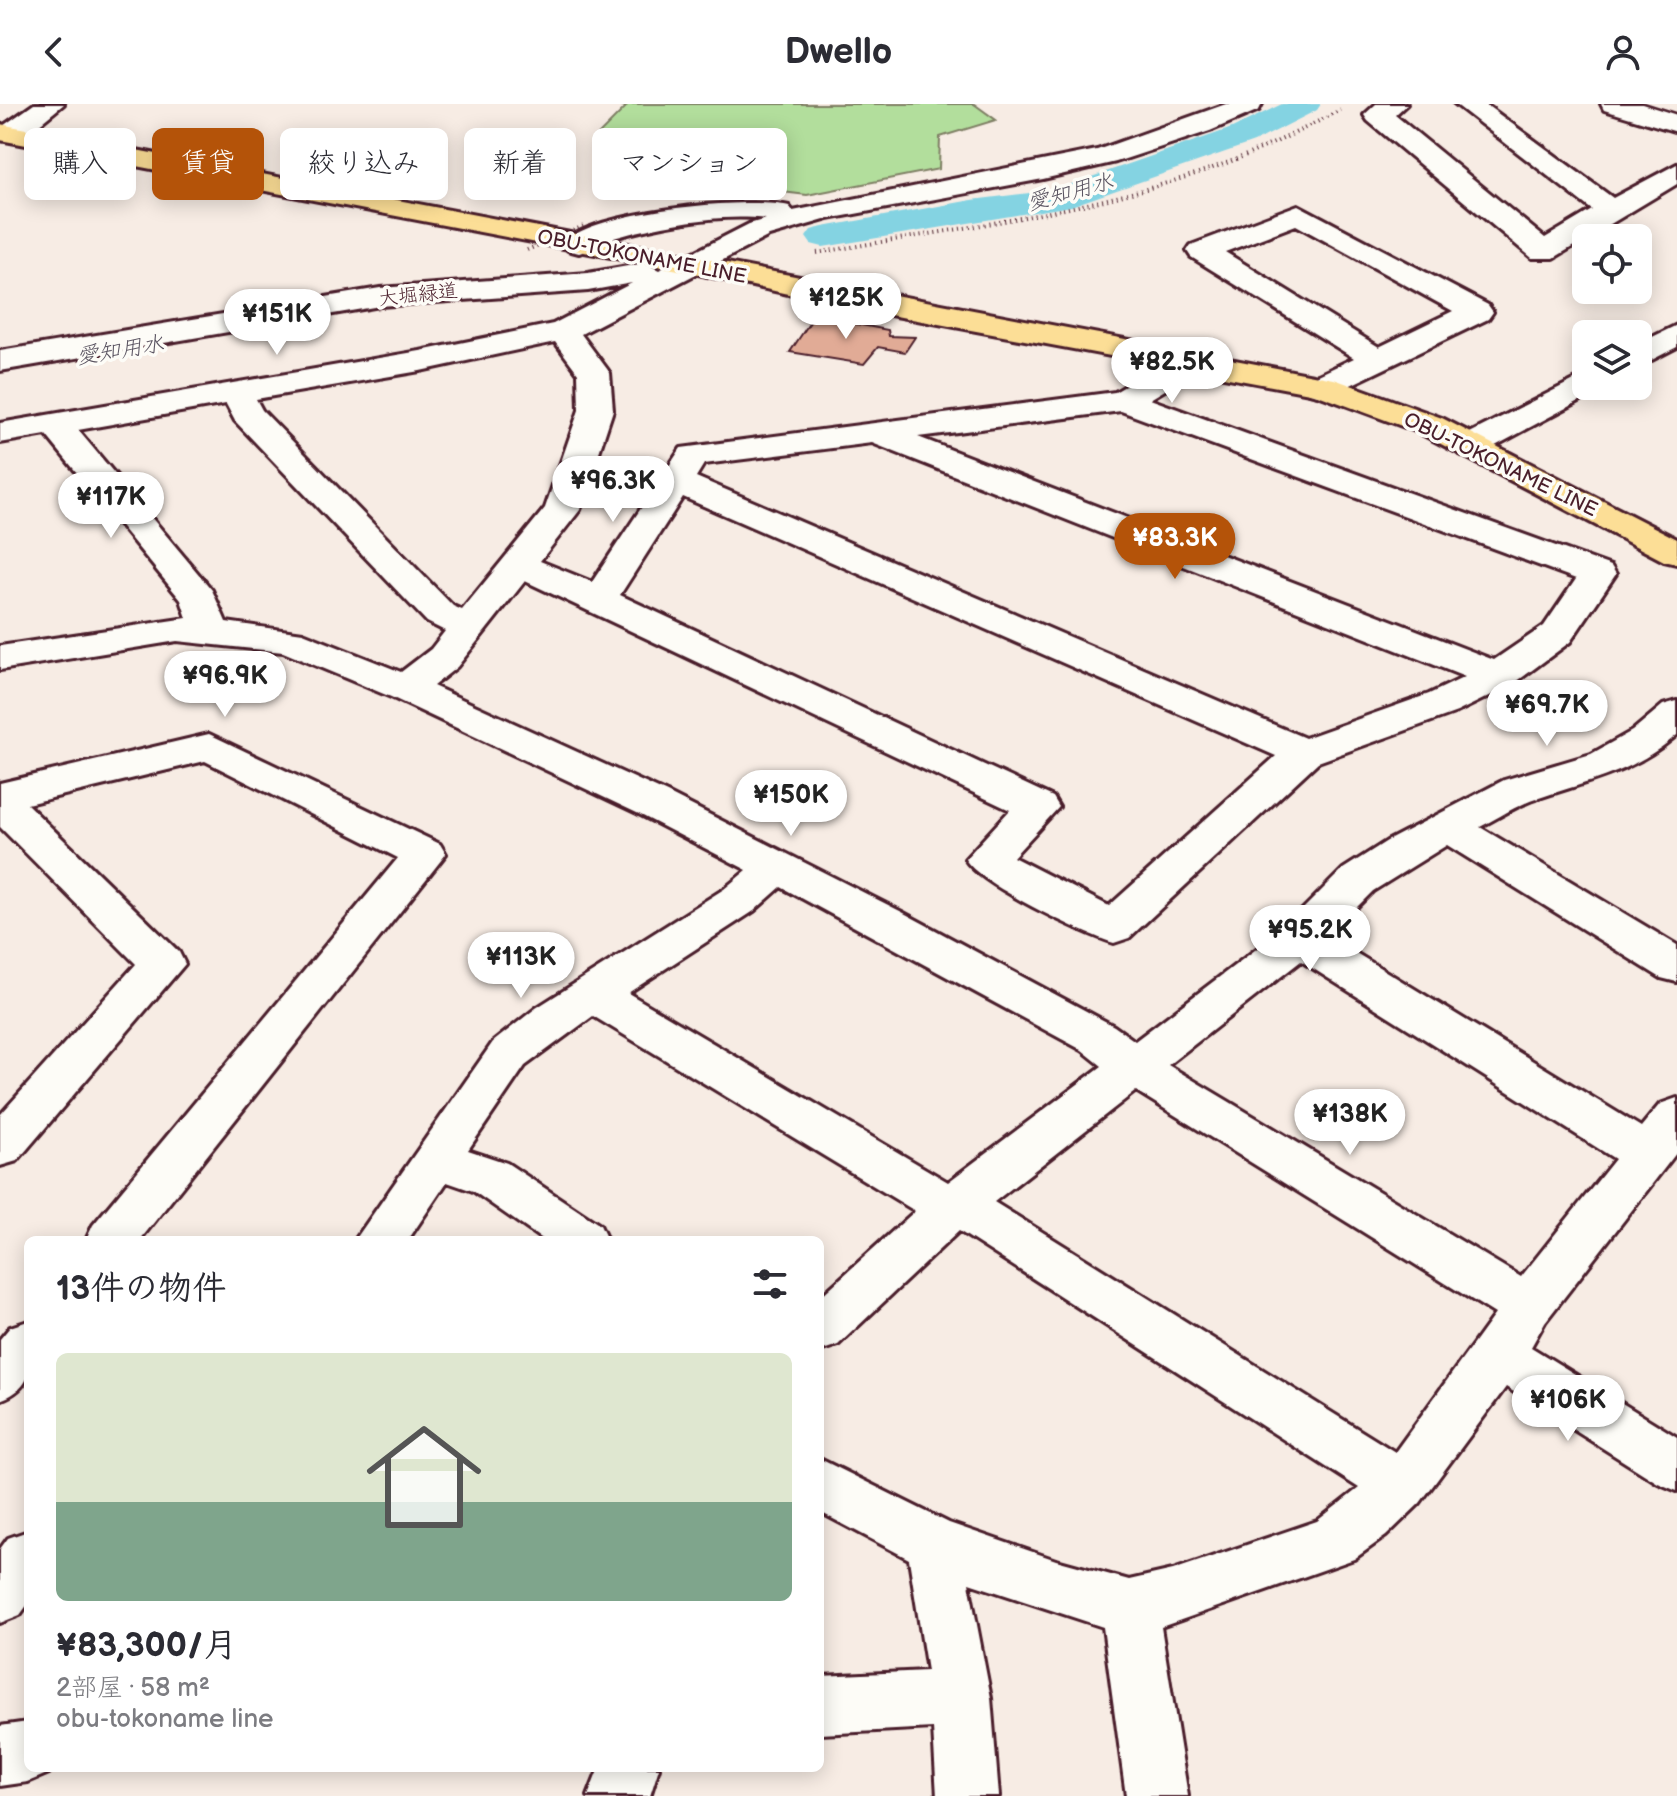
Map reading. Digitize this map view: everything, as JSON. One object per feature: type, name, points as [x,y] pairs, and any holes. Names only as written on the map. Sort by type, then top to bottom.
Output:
[{"type":"main road","name":"OBU-TOKONAME LINE","points":[[7,143],[43,141],[582,235],[842,297],[1322,386],[1430,425],[1677,553]]},
{"type":"street","points":[[7,143],[51,104]]},
{"type":"street","points":[[0,433],[237,393],[563,331],[759,230],[793,219],[1093,159],[1200,125],[1249,104]]},
{"type":"street","points":[[1394,104],[1378,115],[1543,252],[1677,172]]},
{"type":"street","points":[[1468,104],[1612,211]]},
{"type":"street","points":[[1614,104],[1677,124]]},
{"type":"street","points":[[582,235],[715,213],[768,209],[793,219]]},
{"type":"street","points":[[1322,386],[1477,312],[1298,214],[1202,251],[1377,359]]},
{"type":"street","name":"大堀緑道","points":[[0,361],[380,297],[588,282],[694,264]]},
{"type":"street","points":[[0,338],[110,315],[199,302]]},
{"type":"street","points":[[405,688],[444,658],[562,510],[596,410],[594,373],[563,331]]},
{"type":"street","points":[[599,599],[693,455],[1124,401],[1192,360]]},
{"type":"street","points":[[1470,446],[1572,391]]},
{"type":"street","points":[[237,393],[247,414],[440,614],[468,628]]},
{"type":"street","points":[[518,565],[599,599],[1038,807],[986,859],[1114,927],[1304,753],[1443,703],[1498,676],[1557,634],[1598,574],[1124,401]]},
{"type":"street","points":[[55,424],[199,598],[211,633]]},
{"type":"street","points":[[874,431],[1498,676]]},
{"type":"street","points":[[677,482],[1304,753]]},
{"type":"street","points":[[4,648],[177,629],[290,641],[405,688],[652,803],[1035,1001],[1135,1063],[1174,1094],[1527,1307]]},
{"type":"street","points":[[824,1325],[954,1206],[1299,939],[1358,880],[1402,851],[1518,790],[1605,764],[1646,740],[1677,714]]},
{"type":"street","points":[[0,799],[209,747],[425,854],[114,1236]]},
{"type":"street","points":[[0,799],[163,964],[0,1146]]},
{"type":"street","points":[[1448,827],[1677,966]]},
{"type":"street","points":[[383,1236],[509,1054],[593,994],[739,900],[776,868]]},
{"type":"street","points":[[1299,939],[1647,1155]]},
{"type":"street","points":[[593,994],[954,1206],[1401,1485]]},
{"type":"street","points":[[824,1486],[934,1544],[1056,1587],[1129,1607],[1173,1597],[1334,1541],[1366,1518],[1424,1459],[1499,1355],[1527,1307],[1677,1117]]},
{"type":"street","points":[[435,1159],[490,1177],[576,1236]]},
{"type":"street","points":[[0,1377],[24,1348]]},
{"type":"street","points":[[1499,1355],[1677,1466]]},
{"type":"street","points":[[934,1544],[961,1698],[968,1796]]},
{"type":"street","points":[[0,1596],[24,1563]]},
{"type":"street","points":[[1129,1607],[1157,1796]]},
{"type":"street","points":[[824,1705],[961,1698]]},
{"type":"street","points":[[0,1756],[24,1753]]},
{"type":"street","points":[[619,1796],[628,1772]]},
{"type":"path","points":[[527,250],[582,235]]},
{"type":"green space","points":[[617,104],[974,104],[996,120],[940,137],[939,169],[807,195],[787,193],[787,128],[605,128],[626,107]]},
{"type":"building","points":[[814,316],[888,330],[889,336],[915,337],[905,352],[878,347],[864,364],[790,352]]},
{"type":"waterway","name":"愛知用水","points":[[823,237],[972,210],[1059,199],[1243,135],[1306,104]]}]
